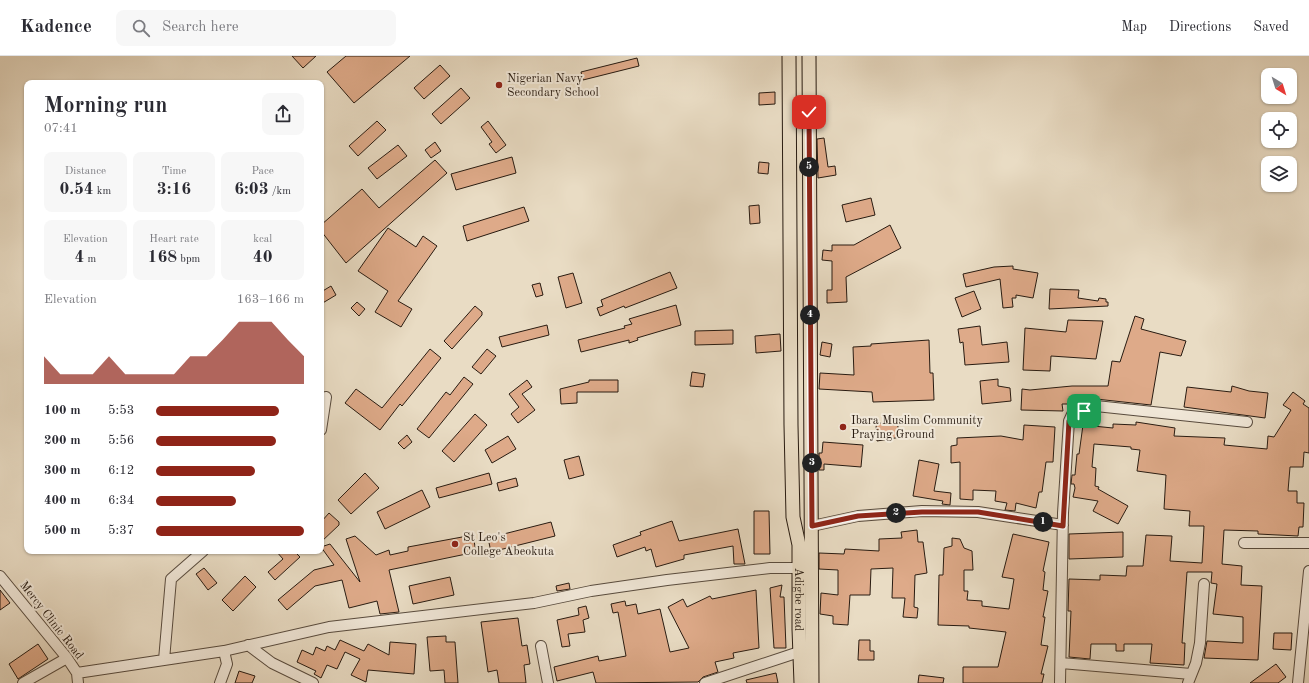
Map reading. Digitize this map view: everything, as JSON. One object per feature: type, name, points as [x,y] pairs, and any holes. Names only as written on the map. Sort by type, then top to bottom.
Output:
[{"type":"main road","name":"Adigbe road","points":[[789,56],[793,517],[799,545],[799,652],[801,683]]},
{"type":"main road","points":[[809,56],[812,683]]},
{"type":"street","points":[[324,410],[326,397]]},
{"type":"street","points":[[1060,683],[1063,526],[1069,421],[1075,408],[1084,411],[1096,406],[1106,406],[1247,422]]},
{"type":"street","points":[[812,526],[858,516],[922,512],[978,512],[1063,526]]},
{"type":"street","points":[[1244,543],[1309,543]]},
{"type":"street","points":[[164,660],[171,579],[200,554]]},
{"type":"street","points":[[77,678],[164,660],[224,651],[329,626],[534,603],[591,591],[667,580],[770,568],[800,568]]},
{"type":"street","points":[[1298,683],[1305,664],[1309,571]]},
{"type":"street","name":"Mercy Clinic Road","points":[[0,576],[67,658],[77,678]]},
{"type":"street","points":[[1060,663],[1190,678],[1196,663],[1200,643],[1204,584]]},
{"type":"street","points":[[248,645],[272,663],[313,683]]},
{"type":"street","points":[[541,646],[548,683]]},
{"type":"street","points":[[220,683],[227,664],[224,651]]},
{"type":"street","points":[[705,683],[799,652]]},
{"type":"street","points":[[22,683],[67,658]]},
{"type":"building","points":[[292,56],[316,56],[303,68]]},
{"type":"building","points":[[346,56],[410,56],[354,103],[327,72]]},
{"type":"building","points":[[637,58],[639,66],[583,80],[581,72]]},
{"type":"building","points":[[440,65],[450,76],[424,99],[414,88]]},
{"type":"building","points":[[461,88],[470,98],[441,124],[432,114]]},
{"type":"building","points":[[775,92],[775,104],[759,105],[759,93]]},
{"type":"building","points":[[377,121],[386,130],[358,156],[349,146]]},
{"type":"building","points":[[488,121],[506,145],[496,153],[489,144],[492,142],[481,127]]},
{"type":"building","points":[[824,138],[828,167],[835,166],[836,175],[818,178],[817,139]]},
{"type":"building","points":[[435,142],[441,151],[431,158],[425,150]]},
{"type":"building","points":[[398,145],[407,156],[377,179],[368,168]]},
{"type":"building","points":[[512,157],[516,173],[456,190],[451,174]]},
{"type":"building","points":[[435,160],[447,173],[346,263],[324,235],[324,222],[362,189],[379,208]]},
{"type":"building","points":[[759,162],[769,163],[768,174],[758,173]]},
{"type":"building","points":[[871,198],[875,215],[846,222],[842,205]]},
{"type":"building","points":[[759,205],[760,223],[750,224],[749,206]]},
{"type":"building","points":[[524,207],[529,221],[467,241],[463,226]]},
{"type":"building","points":[[890,225],[901,248],[846,277],[847,302],[827,303],[827,290],[832,290],[832,261],[822,260],[823,250],[832,251],[832,245],[854,245]]},
{"type":"building","points":[[388,228],[416,247],[423,236],[437,246],[398,301],[412,309],[401,327],[375,312],[388,291],[358,271]]},
{"type":"building","points":[[1013,266],[1013,269],[1038,273],[1033,298],[1016,295],[1016,298],[1012,298],[1013,307],[1003,308],[1000,279],[966,287],[963,274],[994,267]]},
{"type":"building","points":[[670,272],[677,288],[600,316],[597,308],[603,306],[601,300]]},
{"type":"building","points":[[573,273],[582,303],[566,308],[558,277]]},
{"type":"building","points":[[540,283],[543,295],[536,297],[532,285]]},
{"type":"building","points":[[331,286],[336,295],[324,302],[324,290]]},
{"type":"building","points":[[1050,289],[1079,290],[1078,298],[1098,301],[1099,298],[1106,299],[1108,306],[1049,309]]},
{"type":"building","points":[[974,291],[981,309],[962,317],[955,298]]},
{"type":"building","points":[[357,302],[365,309],[359,316],[351,308]]},
{"type":"building","points":[[676,305],[681,325],[637,338],[638,340],[629,343],[629,340],[581,352],[578,340],[625,328],[624,326],[632,324],[629,319]]},
{"type":"building","points":[[475,306],[482,312],[482,315],[452,349],[444,341]]},
{"type":"building","points":[[1135,316],[1144,319],[1141,329],[1186,341],[1181,356],[1160,352],[1151,405],[1096,399],[1084,404],[1074,402],[1070,404],[1062,404],[1063,411],[1021,410],[1022,389],[1030,390],[1072,386],[1108,386],[1112,361],[1120,362]]},
{"type":"building","points":[[1068,320],[1103,321],[1096,359],[1051,356],[1050,371],[1023,370],[1025,328],[1066,332]]},
{"type":"building","points":[[547,325],[549,335],[502,347],[499,337]]},
{"type":"building","points":[[980,326],[982,345],[1007,342],[1009,362],[965,365],[963,342],[960,343],[958,329]]},
{"type":"building","points":[[733,330],[733,344],[695,345],[695,331]]},
{"type":"building","points":[[780,334],[781,351],[756,353],[755,336]]},
{"type":"building","points":[[929,340],[930,373],[933,373],[934,400],[873,402],[872,392],[819,389],[820,373],[854,375],[853,347],[871,346],[871,344]]},
{"type":"building","points":[[822,342],[832,344],[830,357],[820,355]]},
{"type":"building","points":[[430,349],[441,358],[402,406],[400,404],[380,430],[345,403],[356,389],[382,408]]},
{"type":"building","points":[[487,349],[496,356],[481,374],[472,367]]},
{"type":"building","points":[[692,372],[705,374],[703,387],[690,386]]},
{"type":"building","points":[[464,377],[473,384],[429,438],[417,429],[446,392],[450,395]]},
{"type":"building","points":[[998,379],[998,386],[1010,388],[1011,401],[982,404],[980,381]]},
{"type":"building","points":[[527,380],[532,387],[522,394],[535,410],[518,423],[511,414],[519,407],[509,394]]},
{"type":"building","points":[[589,380],[618,380],[618,392],[577,392],[577,403],[561,404],[560,389],[589,382]]},
{"type":"building","points":[[1232,386],[1249,391],[1268,393],[1265,418],[1184,407],[1187,387],[1231,392]]},
{"type":"building","points":[[1293,392],[1305,401],[1303,404],[1309,408],[1309,453],[1304,452],[1303,467],[1290,467],[1288,491],[1297,491],[1297,503],[1304,503],[1303,527],[1299,527],[1298,536],[1258,534],[1258,531],[1224,530],[1222,564],[1242,566],[1241,585],[1262,586],[1258,660],[1204,658],[1207,641],[1243,643],[1243,617],[1213,614],[1217,584],[1211,583],[1212,572],[1187,572],[1182,643],[1185,643],[1184,665],[1150,663],[1152,644],[1124,644],[1124,651],[1116,651],[1116,644],[1091,644],[1090,659],[1069,657],[1071,611],[1068,611],[1069,579],[1100,580],[1100,575],[1126,576],[1127,566],[1143,566],[1146,535],[1172,536],[1170,561],[1202,563],[1204,526],[1189,526],[1190,511],[1164,509],[1166,475],[1137,471],[1140,450],[1131,449],[1131,447],[1094,444],[1092,467],[1096,468],[1095,486],[1099,487],[1098,489],[1128,506],[1118,524],[1093,511],[1098,501],[1073,497],[1075,488],[1074,484],[1071,484],[1072,475],[1075,475],[1077,454],[1079,454],[1083,425],[1113,428],[1113,424],[1136,425],[1136,422],[1175,428],[1174,436],[1225,438],[1224,445],[1267,449],[1268,436],[1274,437],[1291,410],[1283,405]]},
{"type":"building","points":[[475,414],[487,425],[454,462],[442,451]]},
{"type":"building","points":[[896,420],[901,437],[877,441],[876,424]]},
{"type":"building","points":[[1024,425],[1055,427],[1053,462],[1046,462],[1042,492],[1039,492],[1036,508],[1016,503],[1015,511],[1005,510],[1007,503],[995,501],[996,491],[973,490],[973,500],[960,499],[960,462],[951,463],[951,446],[957,445],[957,438],[1001,436],[1023,440]]},
{"type":"building","points":[[407,435],[412,442],[404,449],[398,443]]},
{"type":"building","points":[[508,436],[516,449],[492,463],[485,450]]},
{"type":"building","points":[[823,442],[863,445],[861,467],[824,464],[824,470],[819,470],[819,453],[822,453]]},
{"type":"building","points":[[579,456],[584,475],[569,479],[564,460]]},
{"type":"building","points":[[919,460],[939,464],[934,491],[951,493],[950,505],[942,504],[943,501],[913,496]]},
{"type":"building","points":[[365,473],[379,488],[351,514],[338,500]]},
{"type":"building","points":[[489,473],[492,484],[439,498],[436,488]]},
{"type":"building","points":[[516,478],[518,486],[499,491],[497,483]]},
{"type":"building","points":[[422,490],[430,507],[385,529],[377,512]]},
{"type":"building","points":[[754,511],[769,511],[770,554],[754,554]]},
{"type":"building","points":[[329,513],[339,522],[339,525],[324,539],[324,519]]},
{"type":"building","points":[[672,521],[679,541],[738,529],[745,564],[734,564],[733,546],[684,555],[684,559],[656,567],[651,549],[646,551],[645,547],[617,557],[613,545],[641,535],[640,532]]},
{"type":"building","points":[[551,522],[555,536],[491,552],[488,538]]},
{"type":"building","points":[[917,530],[918,542],[923,542],[927,573],[915,575],[914,607],[918,608],[917,618],[903,617],[905,598],[892,598],[893,568],[871,569],[870,595],[850,595],[848,625],[833,624],[833,616],[820,614],[821,593],[838,595],[838,570],[819,569],[819,553],[844,554],[845,549],[879,551],[879,539],[902,538],[901,532]]},
{"type":"building","points":[[1123,532],[1123,557],[1069,559],[1069,534]]},
{"type":"building","points":[[1013,534],[1049,542],[1043,571],[1045,572],[1043,590],[1048,591],[1043,617],[1045,617],[1041,645],[1048,646],[1041,674],[1044,674],[1042,683],[963,683],[963,667],[998,667],[1006,632],[969,628],[969,626],[938,625],[939,575],[943,575],[944,548],[952,546],[952,538],[960,539],[964,548],[972,551],[973,570],[964,570],[964,591],[968,591],[967,600],[982,601],[982,606],[1009,609],[1014,579],[1002,577]]},
{"type":"building","points":[[473,535],[476,552],[389,570],[399,612],[380,614],[377,601],[349,608],[342,580],[315,586],[287,610],[278,600],[314,570],[334,565],[324,551],[324,546],[330,544],[360,582],[346,539],[355,536],[376,555],[389,550],[390,555],[408,551],[408,547]]},
{"type":"building","points":[[279,554],[297,554],[300,557],[275,580],[268,572],[283,559]]},
{"type":"building","points":[[204,568],[217,583],[208,590],[196,574]]},
{"type":"building","points":[[245,576],[256,587],[233,611],[222,600]]},
{"type":"building","points":[[450,577],[454,595],[413,604],[409,586]]},
{"type":"building","points":[[569,583],[570,589],[557,591],[556,586]]},
{"type":"building","points":[[782,585],[780,597],[784,597],[786,648],[774,648],[770,588]]},
{"type":"building","points":[[0,590],[10,603],[0,610]]},
{"type":"building","points":[[756,590],[759,648],[733,653],[734,658],[715,662],[718,672],[703,677],[698,682],[596,683],[593,672],[557,681],[554,667],[598,656],[599,661],[626,656],[618,612],[613,613],[611,604],[625,601],[626,606],[636,604],[638,614],[660,609],[670,652],[689,648],[668,607],[683,599],[687,607],[710,596],[712,599]]},
{"type":"building","points":[[586,606],[589,618],[583,620],[585,632],[568,634],[570,646],[562,647],[557,620],[579,615],[578,608]]},
{"type":"building","points":[[518,618],[522,646],[527,645],[530,664],[524,665],[526,683],[499,683],[497,670],[488,672],[481,622]]},
{"type":"building","points":[[1274,633],[1292,633],[1291,650],[1273,649]]},
{"type":"building","points":[[446,636],[446,642],[455,642],[458,683],[445,683],[444,670],[430,671],[427,637]]},
{"type":"building","points":[[340,640],[364,651],[368,644],[389,655],[390,642],[416,644],[414,674],[368,670],[366,682],[351,675],[360,659],[345,652],[337,669],[327,665],[321,678],[314,674],[316,671],[297,662],[302,650],[313,655],[316,647],[325,651],[327,646],[335,650]]},
{"type":"building","points":[[859,640],[870,640],[870,651],[874,651],[874,660],[858,660]]},
{"type":"building","points":[[38,644],[48,659],[18,679],[9,664]]},
{"type":"building","points":[[1276,664],[1286,677],[1278,683],[1250,683]]},
{"type":"building","points":[[239,671],[255,676],[252,683],[235,683]]},
{"type":"building","points":[[776,673],[778,683],[747,683],[746,680]]},
{"type":"building","points":[[919,675],[944,678],[943,683],[918,683]]},
{"type":"place","name":"Nigerian Navy Secondary School","points":[[499,85]]},
{"type":"place","name":"Ibara Muslim Community Praying Ground","points":[[843,427]]},
{"type":"place","name":"St Leo's College Abeokuta","points":[[455,544]]},
{"type":"route","points":[[809,112],[812,526],[858,516],[922,512],[978,512],[1063,526],[1069,421],[1075,408],[1084,411]]}]
